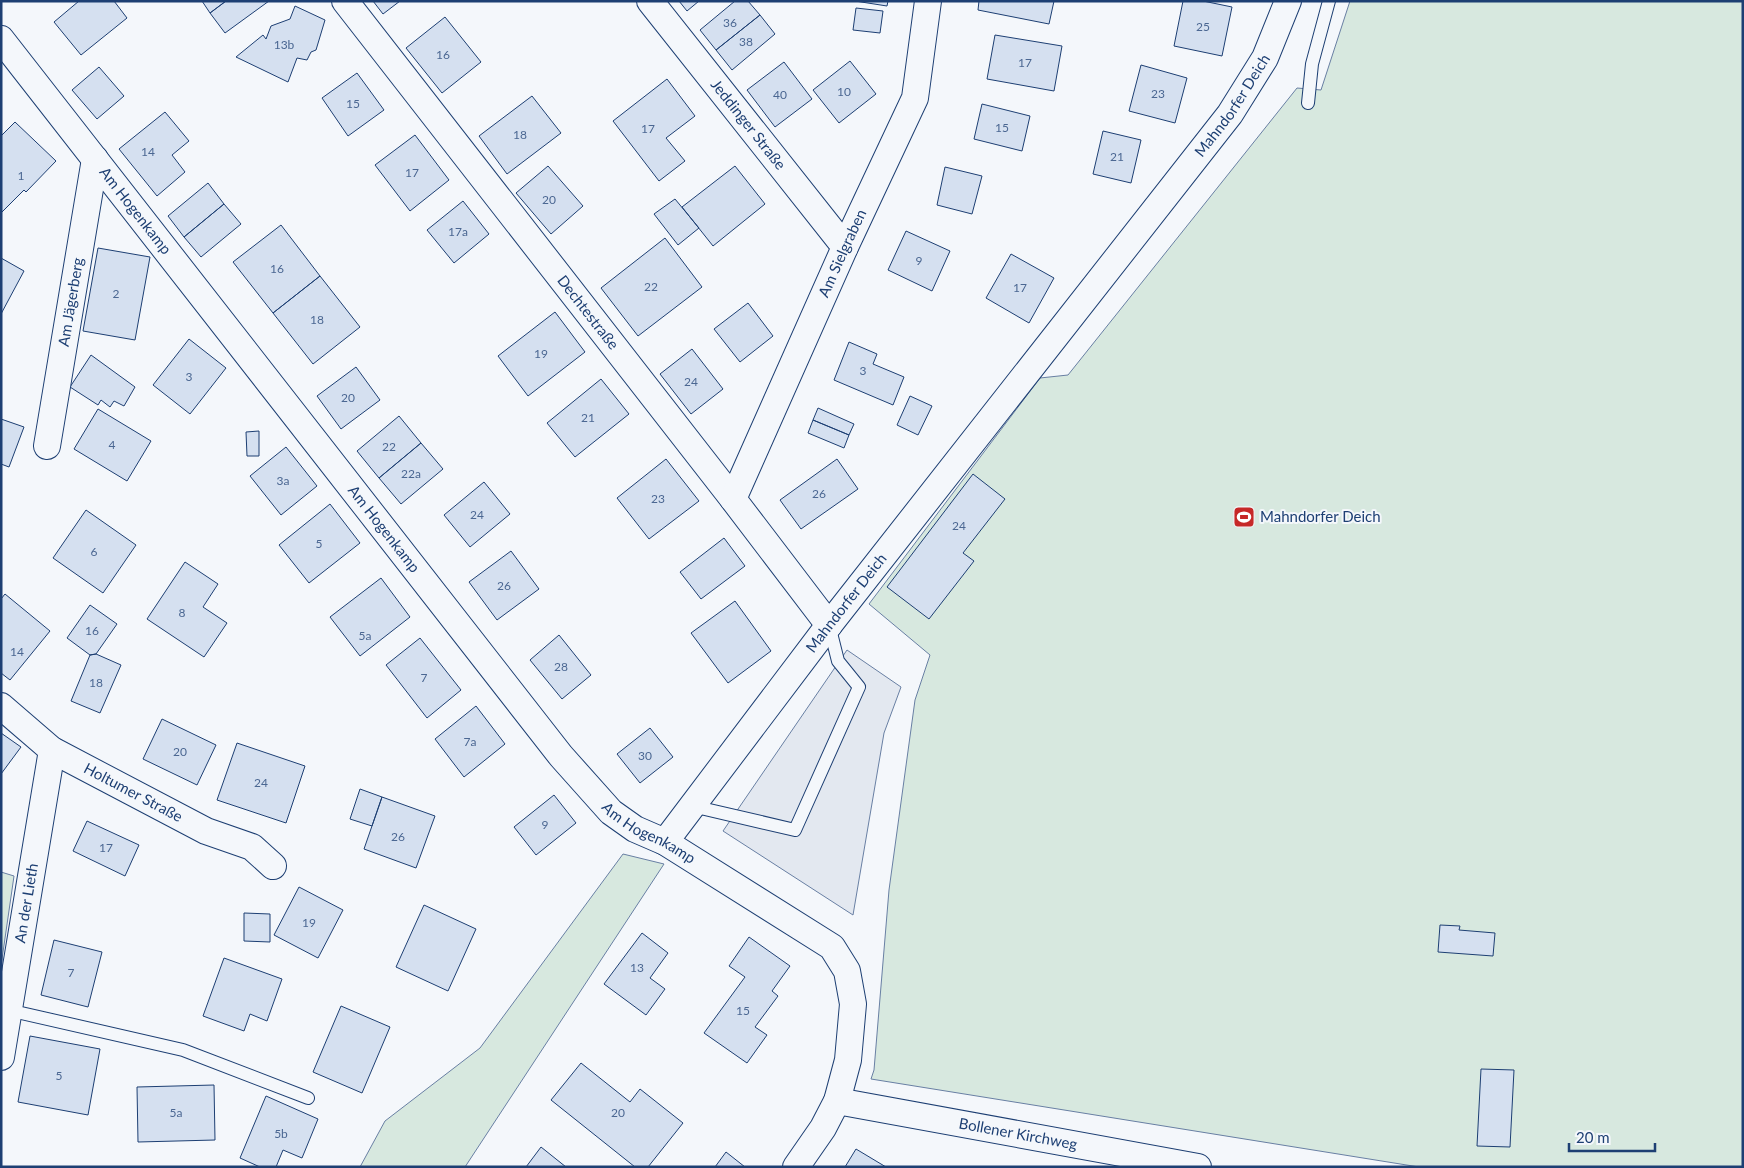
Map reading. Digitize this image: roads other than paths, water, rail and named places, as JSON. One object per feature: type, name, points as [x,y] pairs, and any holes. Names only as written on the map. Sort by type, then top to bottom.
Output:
[{"type":"street","name":"Dechtestraße","points":[[345,1],[829,625]]},
{"type":"street","name":"Jeddinger Straße","points":[[650,1],[845,247]]},
{"type":"street","name":"Am Sielgraben","points":[[733,499],[845,247],[915,98],[928,1]]},
{"type":"street","name":"Mahndorfer Deich","points":[[665,842],[829,625],[1230,114],[1265,58],[1288,1]]},
{"type":"street","name":"Am Hogenkamp","points":[[1,40],[561,756],[611,812],[635,829],[665,842],[832,947],[847,971],[853,1004],[848,1060],[837,1101]]},
{"type":"street","name":"Am Jägerberg","points":[[47,446],[95,159]]},
{"type":"street","name":"Holtumer Straße","points":[[1,706],[52,750],[206,831],[252,847],[273,866]]},
{"type":"street","name":"An der Lieth","points":[[1,1057],[52,750]]},
{"type":"street","points":[[796,1167],[823,1128],[837,1101]]},
{"type":"street","name":"Bollener Kirchweg","points":[[837,1101],[1198,1167]]},
{"type":"lane","points":[[1308,103],[1312,64],[1329,1]]},
{"type":"lane","points":[[692,806],[795,830],[859,686],[838,661],[829,625]]},
{"type":"lane","points":[[8,1010],[183,1050],[308,1098]]},
{"type":"place","name":"Mahndorfer Deich","points":[[1244,517]]}]
